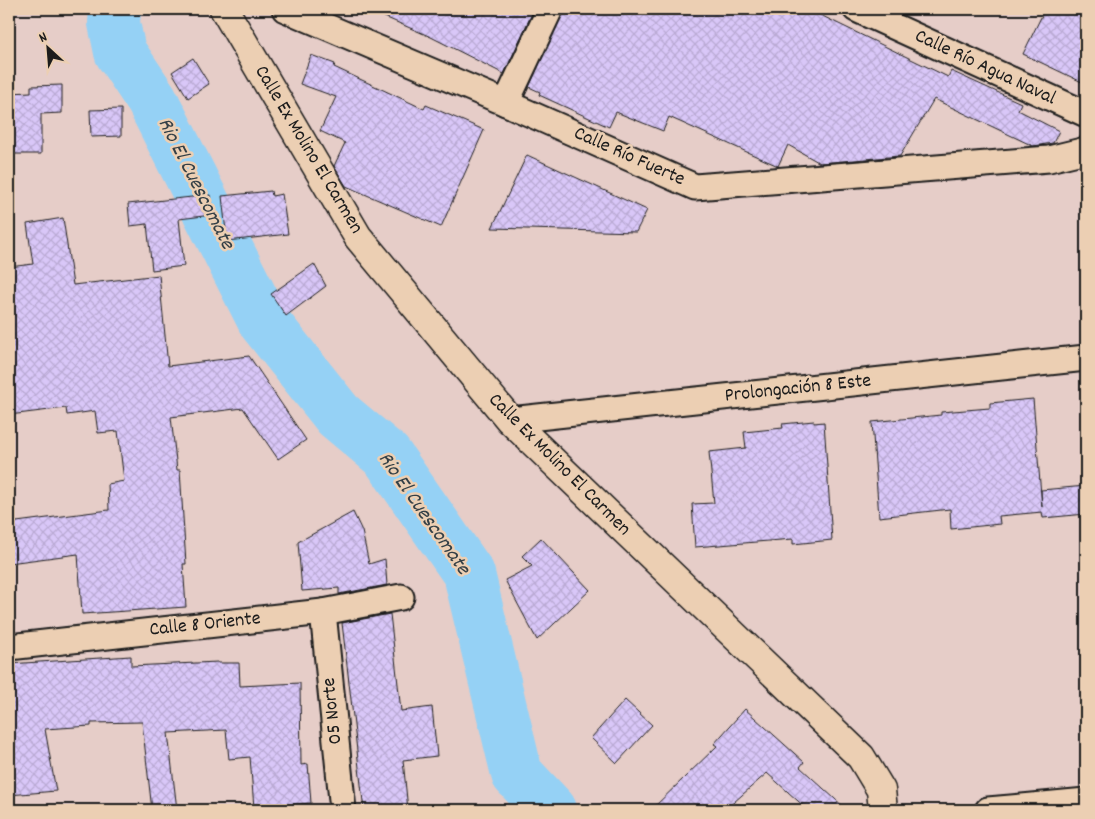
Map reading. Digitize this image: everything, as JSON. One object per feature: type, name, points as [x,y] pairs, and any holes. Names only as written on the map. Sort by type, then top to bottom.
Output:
[{"type":"main road","name":"Calle Ex Molino El Carmen","points":[[224,9],[358,237],[510,420],[861,758],[880,790],[883,810]]},
{"type":"street","name":"Calle Río Fuerte","points":[[285,9],[506,102],[695,187],[1049,159],[1086,150]]},
{"type":"street","points":[[506,102],[550,9]]},
{"type":"street","name":"Calle Río Agua Naval","points":[[856,9],[1086,114]]},
{"type":"street","name":"Prolongación 8 Este","points":[[510,420],[1086,358]]},
{"type":"street","name":"Calle 8 Oriente","points":[[9,647],[323,612],[401,597]]},
{"type":"street","name":"05 Norte","points":[[323,612],[343,810]]},
{"type":"street","points":[[988,810],[1086,801]]},
{"type":"building","points":[[366,9],[534,9],[504,74],[431,37]]},
{"type":"building","points":[[564,9],[808,9],[948,77],[951,71],[1021,103],[1018,110],[1059,131],[1053,143],[1033,146],[934,99],[900,156],[820,163],[788,145],[778,166],[669,117],[663,131],[616,112],[609,127],[539,95],[540,92],[529,87]]},
{"type":"building","points":[[1045,9],[1086,9],[1086,84],[1023,54]]},
{"type":"building","points":[[311,55],[335,64],[334,67],[424,109],[426,105],[484,130],[441,227],[346,186],[334,166],[345,143],[320,131],[336,97],[300,84]]},
{"type":"building","points":[[193,58],[209,84],[188,98],[172,72]]},
{"type":"building","points":[[62,85],[62,113],[41,114],[41,154],[9,154],[9,93],[31,92],[31,86]]},
{"type":"building","points":[[121,109],[121,136],[91,137],[90,110]]},
{"type":"building","points":[[527,155],[647,210],[636,232],[492,228]]},
{"type":"building","points":[[271,191],[272,196],[282,194],[288,234],[227,241],[222,196]]},
{"type":"building","points":[[210,195],[212,215],[179,219],[184,266],[152,270],[147,224],[130,226],[128,204]]},
{"type":"building","points":[[63,218],[73,285],[159,275],[168,366],[249,356],[306,440],[278,459],[243,408],[171,417],[177,470],[180,470],[186,564],[183,564],[186,607],[82,614],[78,554],[9,563],[9,523],[109,510],[108,484],[124,481],[118,431],[98,433],[95,411],[67,415],[66,408],[9,415],[9,267],[33,264],[27,224]]},
{"type":"building","points":[[314,264],[326,286],[286,316],[271,294]]},
{"type":"building","points":[[1033,399],[1042,507],[1041,490],[1086,486],[1086,514],[1043,518],[1042,512],[999,516],[1000,524],[951,529],[950,509],[879,517],[872,422],[941,415],[941,412],[990,408],[990,403]]},
{"type":"building","points":[[814,421],[814,423],[824,422],[832,540],[793,544],[793,539],[695,547],[692,504],[714,503],[709,452],[746,448],[744,432],[783,428],[782,424]]},
{"type":"building","points":[[353,512],[362,531],[369,564],[385,559],[387,585],[339,594],[339,588],[302,591],[298,542]]},
{"type":"building","points":[[541,538],[590,590],[537,640],[505,580],[532,566],[522,556]]},
{"type":"building","points":[[390,614],[401,711],[432,707],[437,756],[403,760],[408,810],[364,810],[342,623]]},
{"type":"building","points":[[131,656],[131,666],[218,662],[239,663],[240,686],[300,683],[301,765],[308,764],[311,803],[254,808],[250,757],[229,759],[226,730],[168,733],[177,810],[152,810],[142,722],[91,723],[91,726],[45,729],[56,791],[9,795],[9,664]]},
{"type":"building","points":[[625,700],[652,725],[617,763],[591,738]]},
{"type":"building","points":[[745,709],[804,762],[800,767],[847,810],[808,810],[767,773],[725,810],[651,810],[717,746],[714,744]]},
{"type":"waterway","name":"Rio El Cuescomate","points":[[115,9],[114,23],[120,52],[152,100],[264,322],[338,415],[387,456],[469,574],[517,774],[551,810]]}]
